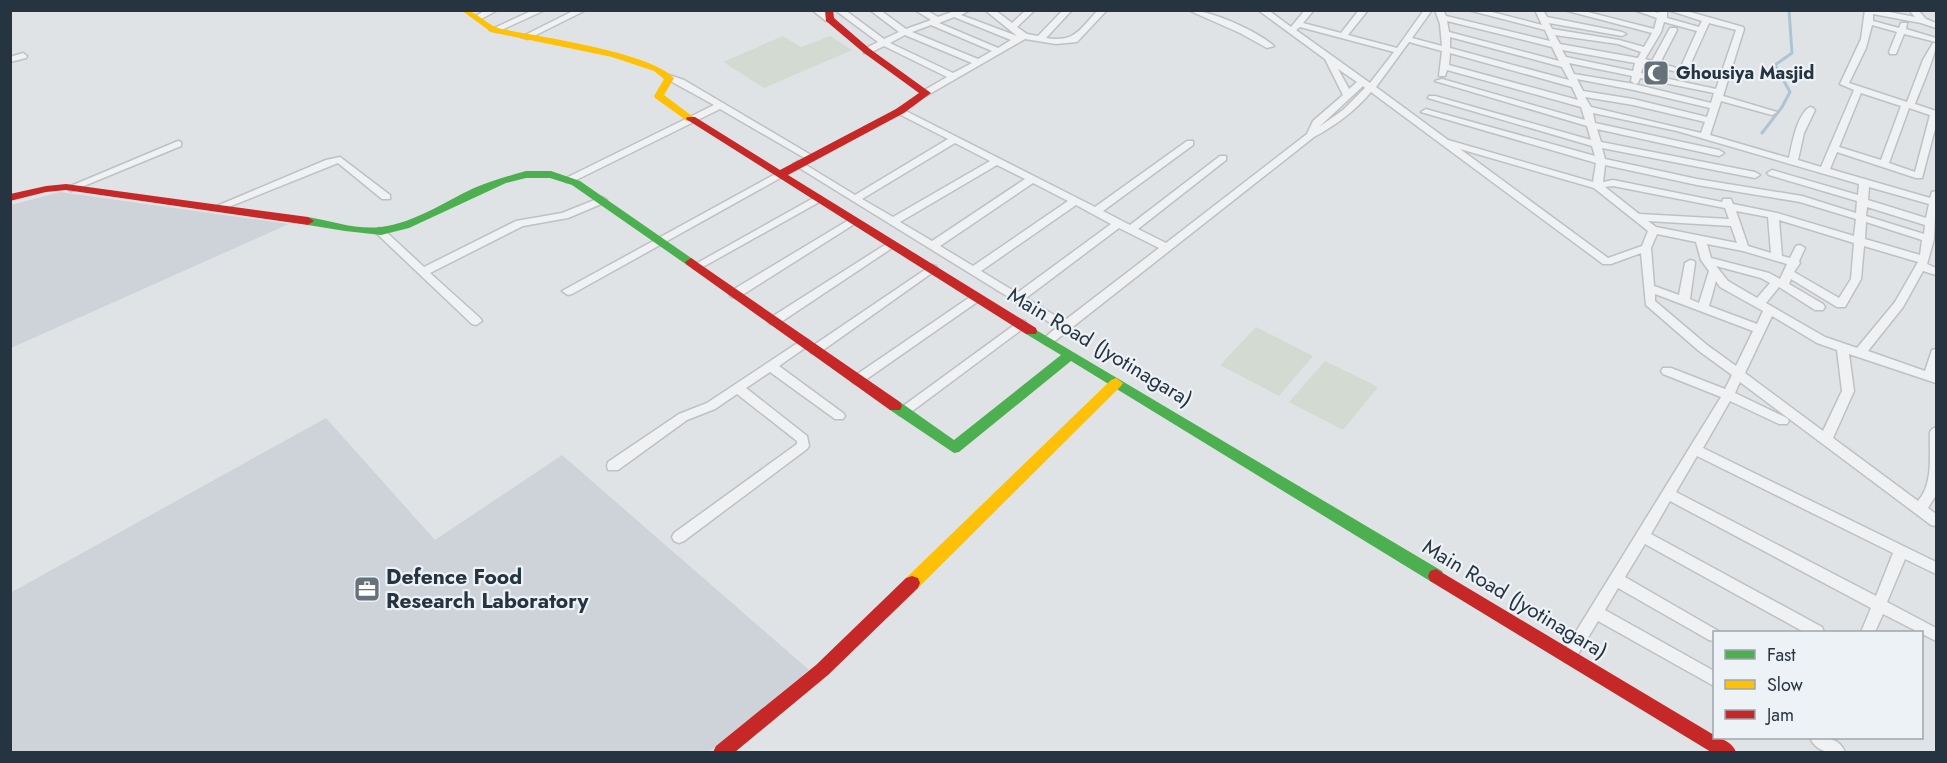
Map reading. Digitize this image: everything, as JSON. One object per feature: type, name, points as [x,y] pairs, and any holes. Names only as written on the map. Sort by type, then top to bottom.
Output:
[{"type":"street","points":[[465,10],[494,30],[641,61],[654,67],[669,78],[681,82],[722,105],[855,199],[1065,327]]},
{"type":"street","points":[[478,17],[494,10]]},
{"type":"street","points":[[494,30],[541,10]]},
{"type":"street","points":[[525,37],[582,10]]},
{"type":"street","points":[[874,10],[905,32],[979,63]]},
{"type":"street","points":[[919,10],[935,22],[999,51]]},
{"type":"street","points":[[1012,28],[1031,10]]},
{"type":"street","points":[[1040,39],[1068,10]]},
{"type":"street","points":[[867,51],[905,32],[960,12],[1022,38],[1056,42],[1074,40],[1102,10]]},
{"type":"street","points":[[1192,10],[1243,31],[1270,46]]},
{"type":"street","points":[[1262,10],[1295,27],[1327,56],[1607,262],[1646,248]]},
{"type":"street","points":[[1295,27],[1310,10]]},
{"type":"street","points":[[1343,36],[1364,10]]},
{"type":"street","points":[[1047,341],[1311,135],[1326,128],[1358,100],[1367,85],[1398,51],[1428,10]]},
{"type":"street","points":[[1472,10],[1541,19],[1622,34]]},
{"type":"street","points":[[1568,10],[1657,32]]},
{"type":"street","points":[[1638,10],[1702,30]]},
{"type":"street","points":[[1672,10],[1740,29],[1705,136]]},
{"type":"street","points":[[1913,10],[1923,21]]},
{"type":"street","points":[[992,11],[1022,38]]},
{"type":"street","points":[[1834,148],[1919,176],[1936,113],[1844,84],[1864,46],[1869,11],[1923,21],[1936,26]]},
{"type":"street","points":[[829,12],[884,43],[954,76]]},
{"type":"street","points":[[829,12],[867,51],[926,93]]},
{"type":"street","points":[[1420,124],[1445,67],[1441,14],[1555,46],[1640,60],[1683,72],[1706,20]]},
{"type":"street","points":[[1632,117],[1636,73],[1640,60],[1657,32],[1663,16]]},
{"type":"street","points":[[1541,19],[1586,107],[1601,161],[1597,186]]},
{"type":"street","points":[[1541,19],[1645,50]]},
{"type":"street","points":[[1893,52],[1908,19]]},
{"type":"street","points":[[1869,22],[1936,40]]},
{"type":"street","points":[[1295,27],[1343,36],[1398,51]]},
{"type":"street","points":[[1655,64],[1673,30]]},
{"type":"street","points":[[1444,33],[1564,62],[1636,73],[1719,94],[1772,112]]},
{"type":"street","points":[[568,291],[804,161],[900,111],[954,76],[1022,38]]},
{"type":"street","points":[[1407,39],[1710,121]]},
{"type":"street","points":[[1884,164],[1927,60],[1936,45]]},
{"type":"street","points":[[10,60],[23,56]]},
{"type":"street","points":[[1327,56],[1348,95]]},
{"type":"street","points":[[1445,67],[1586,107],[1705,136],[1864,183],[1936,200],[1922,263],[1899,304],[1860,353]]},
{"type":"street","name":"Main Road (Jyotinagara)","points":[[669,78],[659,96],[691,119],[1047,341],[1726,753]]},
{"type":"street","points":[[1439,81],[1592,125],[1719,153]]},
{"type":"street","points":[[1311,135],[1316,123],[1348,95],[1367,85]]},
{"type":"street","points":[[1576,85],[1634,87],[1715,107]]},
{"type":"street","points":[[1824,171],[1858,90]]},
{"type":"street","points":[[1432,98],[1596,144],[1722,170],[1756,173],[1757,151]]},
{"type":"street","points":[[1358,100],[1388,100]]},
{"type":"street","points":[[569,180],[722,105]]},
{"type":"street","points":[[1793,161],[1799,133],[1810,110]]},
{"type":"street","points":[[900,111],[1167,248]]},
{"type":"street","points":[[1426,112],[1601,161],[1724,187],[1802,199],[1929,239]]},
{"type":"street","points":[[855,199],[955,139]]},
{"type":"street","points":[[1439,140],[1597,186],[1653,230],[1744,248],[1795,263]]},
{"type":"street","points":[[1718,140],[1728,206],[1744,248]]},
{"type":"street","points":[[1096,211],[1190,143]]},
{"type":"street","points":[[71,188],[178,144]]},
{"type":"street","points":[[1131,229],[1223,158]]},
{"type":"street","points":[[218,208],[335,160],[344,162],[386,197]]},
{"type":"street","points":[[892,222],[997,161]]},
{"type":"street","points":[[1772,173],[1931,223]]},
{"type":"street","points":[[10,198],[46,189],[71,188],[378,231],[400,226],[507,180],[534,175],[569,180],[603,200],[954,448],[1070,355]]},
{"type":"street","points":[[932,246],[1032,179]]},
{"type":"street","points":[[1597,186],[1613,183],[1773,215],[1922,263],[1936,272]]},
{"type":"street","points":[[1790,274],[1841,304],[1856,279],[1864,183]]},
{"type":"street","points":[[697,267],[817,198]]},
{"type":"street","points":[[423,272],[520,224],[564,216],[603,200]]},
{"type":"street","points":[[974,272],[1075,201]]},
{"type":"street","points":[[1773,215],[1777,258]]},
{"type":"street","points":[[1638,216],[1735,223]]},
{"type":"street","points":[[735,294],[852,220]]},
{"type":"street","points":[[1018,298],[1119,223]]},
{"type":"street","points":[[1653,230],[1646,248],[1650,302],[1703,348],[1936,521]]},
{"type":"street","points":[[378,231],[476,321]]},
{"type":"street","points":[[1701,241],[1706,260],[1724,284],[1821,339],[1843,349],[1933,377],[1936,353]]},
{"type":"street","points":[[774,321],[891,244]]},
{"type":"street","points":[[1569,656],[1728,395],[1759,329],[1764,307],[1790,274],[1800,248]]},
{"type":"street","points":[[1706,260],[1765,275],[1819,307]]},
{"type":"street","points":[[1684,301],[1690,263]]},
{"type":"street","points":[[613,466],[683,417],[711,406],[771,366],[810,346],[932,268]]},
{"type":"street","points":[[1703,308],[1714,271]]},
{"type":"street","points":[[1649,288],[1759,329]]},
{"type":"street","points":[[857,380],[976,297]]},
{"type":"street","points":[[903,412],[1021,324]]},
{"type":"street","points":[[1826,439],[1848,392],[1843,349]]},
{"type":"street","points":[[771,366],[839,416]]},
{"type":"street","points":[[1667,371],[1728,395],[1783,421]]},
{"type":"street","points":[[722,753],[822,670],[1116,383]]},
{"type":"street","points":[[679,537],[803,446],[803,439],[738,388]]},
{"type":"street","points":[[1920,508],[1929,501],[1936,477],[1936,432]]},
{"type":"street","points":[[1694,449],[1936,568]]},
{"type":"street","points":[[1667,493],[1936,635]]},
{"type":"street","points":[[1642,536],[1813,631]]},
{"type":"street","points":[[1869,631],[1901,551]]},
{"type":"street","points":[[1616,579],[1713,634]]},
{"type":"street","points":[[1596,612],[1713,678]]},
{"type":"street","points":[[1819,739],[1836,753]]},
{"type":"shaded area","points":[[783,36],[801,47],[830,36],[852,50],[764,88],[723,62]]},
{"type":"shaded area","points":[[60,192],[289,224],[11,348],[11,205]]},
{"type":"shaded area","points":[[1256,327],[1313,356],[1279,396],[1220,365]]},
{"type":"shaded area","points":[[1325,361],[1378,387],[1343,430],[1289,402]]},
{"type":"shaded area","name":"Defence Food Research Laboratory","points":[[326,418],[435,540],[562,455],[809,670],[709,752],[11,752],[10,593]]},
{"type":"waterway","points":[[1762,133],[1782,107],[1790,92],[1775,65],[1792,53],[1789,10]]},
{"type":"traffic: fast","points":[[308,221],[355,230],[381,231],[405,225],[502,181],[526,175],[551,175],[576,183],[691,262]]},
{"type":"traffic: fast","points":[[1031,331],[1436,576]]},
{"type":"traffic: fast","points":[[895,406],[954,448],[1070,355]]},
{"type":"traffic: slow","points":[[465,10],[494,30],[614,55],[657,69],[669,78],[659,96],[691,119]]},
{"type":"traffic: slow","points":[[912,583],[1116,383]]},
{"type":"traffic: jam","points":[[779,175],[900,111],[926,93],[867,51],[829,19],[829,10]]},
{"type":"traffic: jam","points":[[691,119],[1031,331]]},
{"type":"traffic: jam","points":[[10,198],[46,189],[66,187],[308,221]]},
{"type":"traffic: jam","points":[[691,262],[895,406]]},
{"type":"traffic: jam","points":[[1436,576],[1727,752]]},
{"type":"traffic: jam","points":[[722,752],[822,670],[912,583]]},
{"type":"place","name":"Ghousiya Masjid","points":[[1656,73]]},
{"type":"place","name":"Defence Food Research Laboratory","points":[[367,589]]}]
